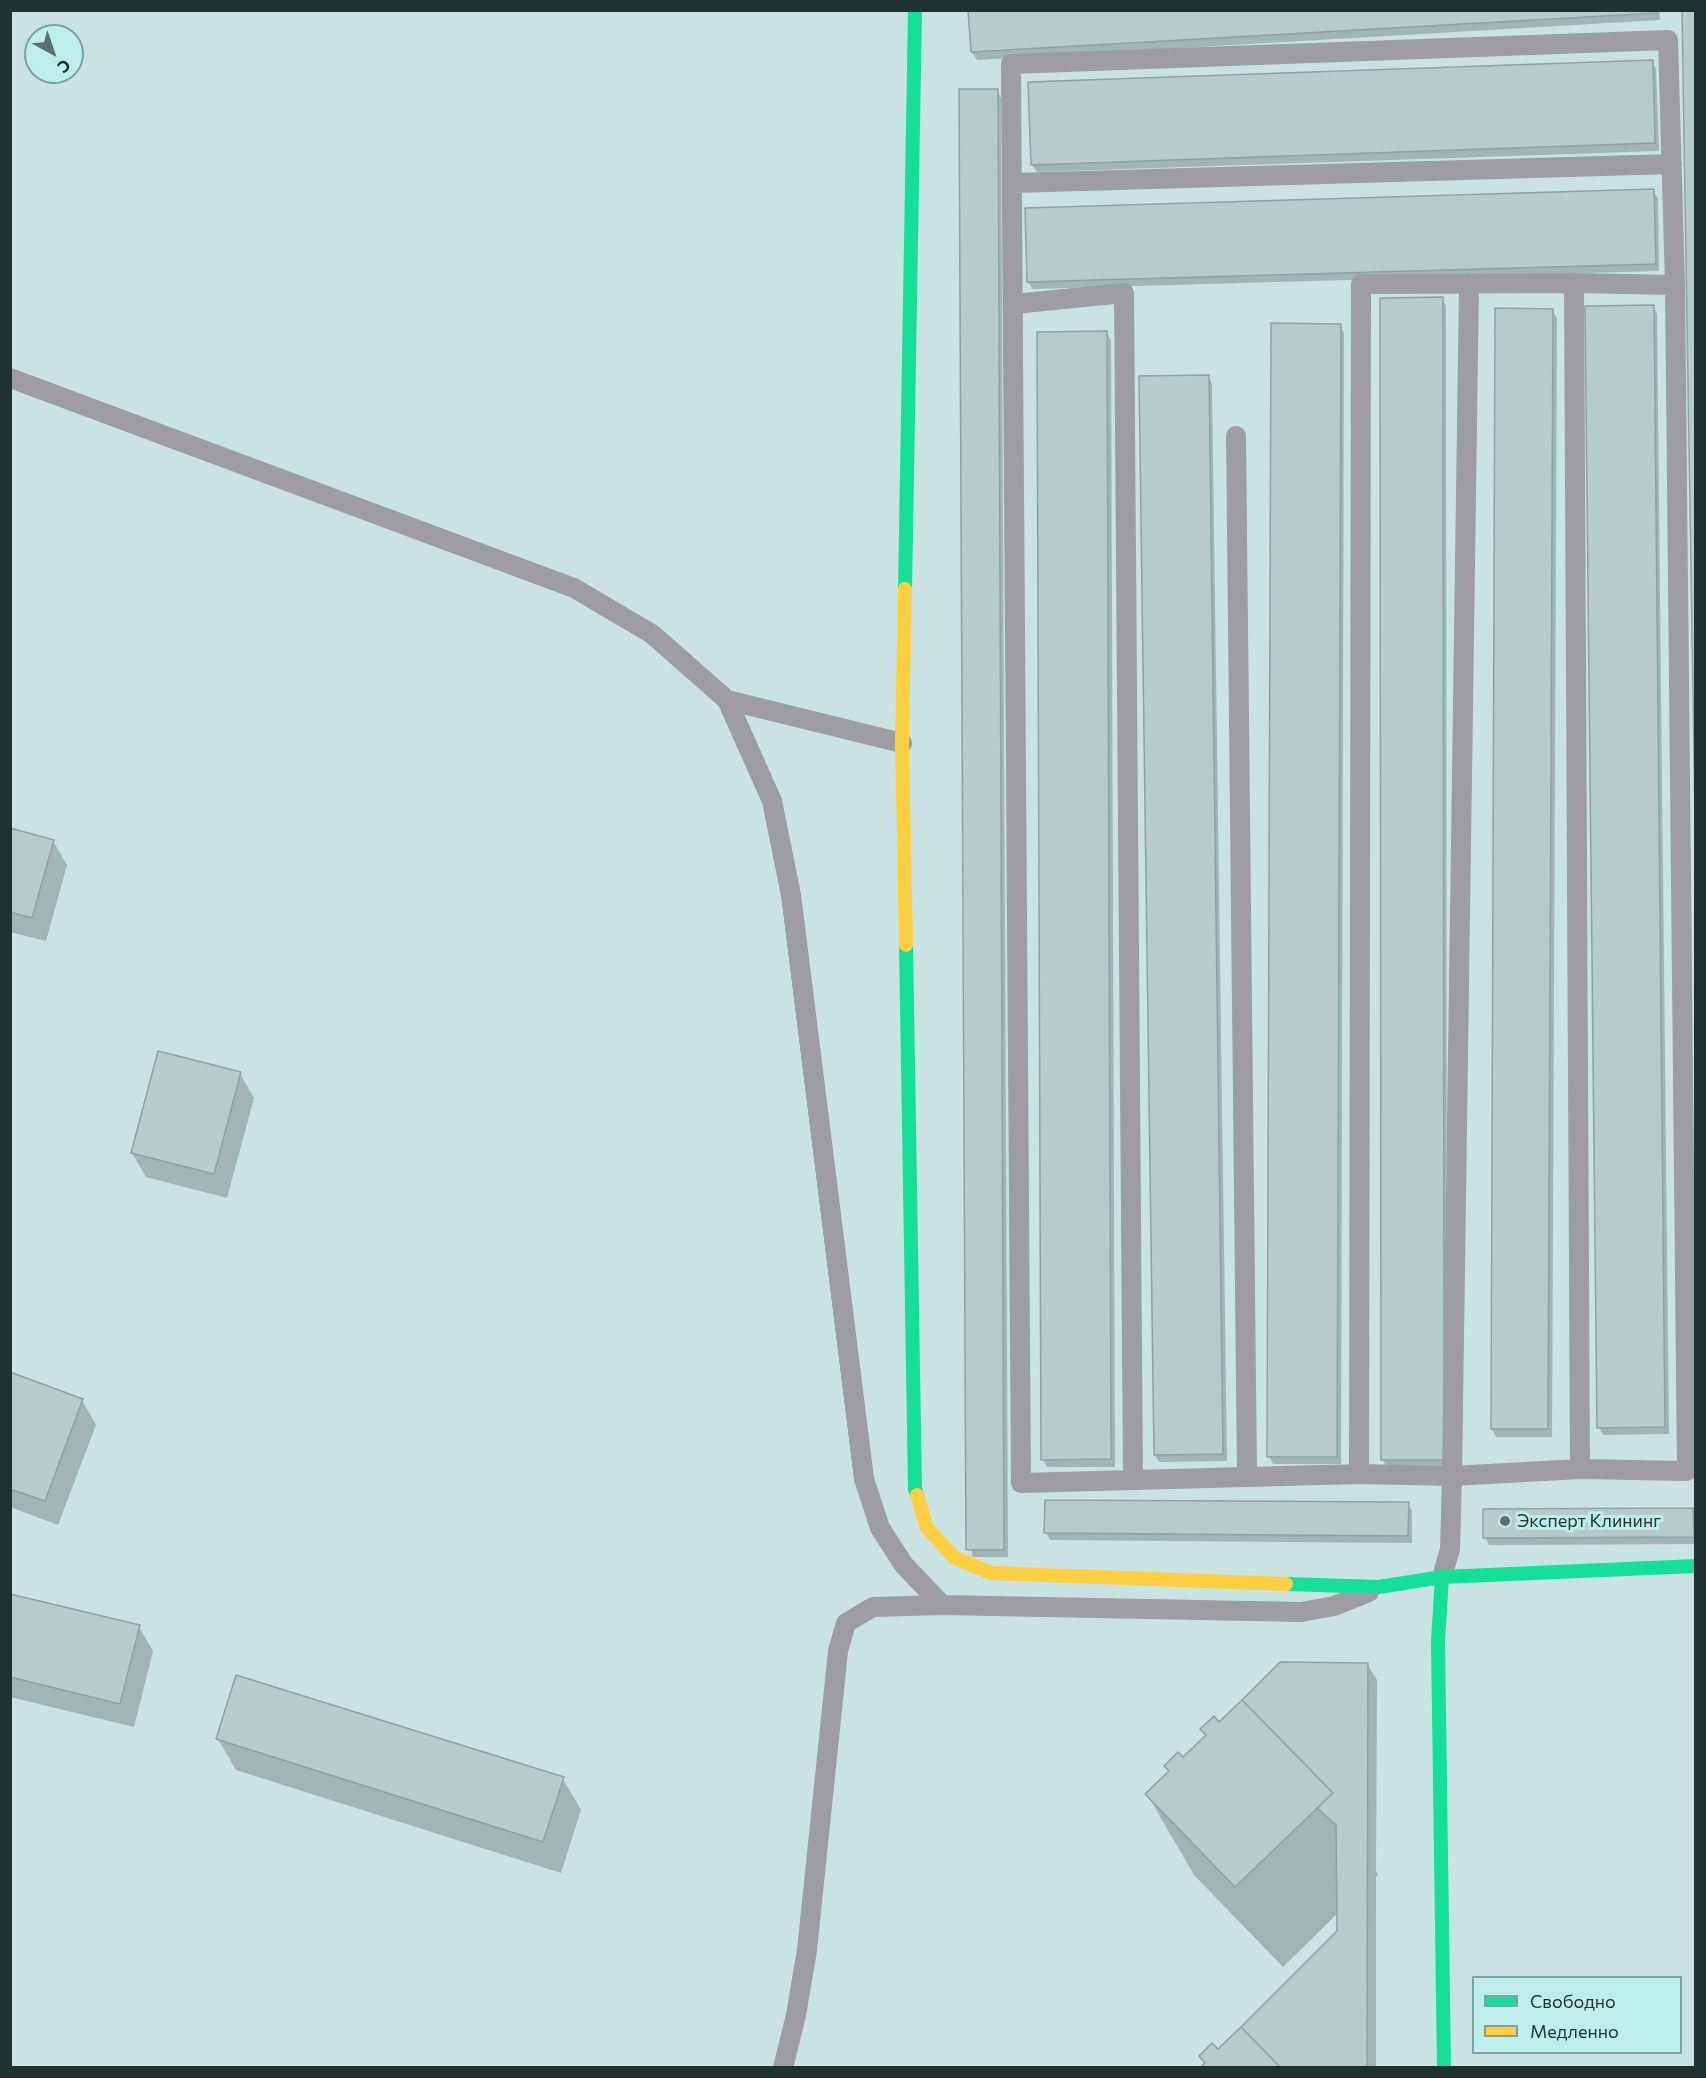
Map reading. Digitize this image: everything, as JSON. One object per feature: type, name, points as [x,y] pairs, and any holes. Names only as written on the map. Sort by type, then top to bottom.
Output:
[{"type":"street","points":[[915,10],[902,743],[915,1489],[927,1528],[955,1558],[991,1573],[1379,1587],[1442,1577],[1695,1566]]},
{"type":"street","points":[[1442,1577],[1438,1641],[1444,2067]]},
{"type":"lane","points":[[1668,40],[1672,164],[1687,1471],[1580,1469],[1452,1476],[1359,1474],[1021,1483],[1011,64],[1668,40]]},
{"type":"lane","points":[[1013,183],[1672,164]]},
{"type":"lane","points":[[1359,1474],[1361,284],[1574,282],[1675,285]]},
{"type":"lane","points":[[1574,282],[1580,1469]]},
{"type":"lane","points":[[1442,1577],[1450,1549],[1452,1476],[1469,283]]},
{"type":"lane","points":[[1014,304],[1124,293],[1133,1480]]},
{"type":"lane","points":[[10,378],[574,588],[652,634],[727,700],[771,801],[791,895],[864,1479],[880,1528],[904,1566],[942,1605]]},
{"type":"lane","points":[[1236,436],[1247,1477]]},
{"type":"lane","points":[[727,700],[902,743]]},
{"type":"lane","points":[[783,2067],[796,2015],[807,1950],[838,1651],[846,1623],[873,1606],[942,1605],[1301,1612],[1334,1606],[1379,1587]]},
{"type":"building","points":[[968,10],[1656,10],[1656,13],[971,52]]},
{"type":"building","points":[[1682,10],[1696,10],[1696,881]]},
{"type":"building","points":[[1653,60],[1655,143],[1031,165],[1028,82]]},
{"type":"building","points":[[959,89],[998,89],[1004,1550],[966,1550]]},
{"type":"building","points":[[1654,189],[1656,264],[1027,282],[1025,208]]},
{"type":"building","points":[[1443,297],[1444,1460],[1381,1460],[1380,298]]},
{"type":"building","points":[[1654,305],[1665,1427],[1597,1428],[1585,306]]},
{"type":"building","points":[[1495,308],[1553,309],[1548,1429],[1491,1429]]},
{"type":"building","points":[[1271,323],[1341,324],[1337,1457],[1267,1457]]},
{"type":"building","points":[[1107,331],[1111,1459],[1041,1460],[1037,332]]},
{"type":"building","points":[[1209,375],[1223,1454],[1154,1455],[1139,376]]},
{"type":"building","points":[[10,828],[54,840],[32,918],[10,912]]},
{"type":"building","points":[[158,1051],[241,1072],[214,1174],[131,1153]]},
{"type":"building","points":[[10,1372],[83,1399],[45,1501],[10,1489]]},
{"type":"building","points":[[1045,1500],[1409,1502],[1408,1536],[1044,1533]]},
{"type":"building","points":[[1693,1508],[1694,1537],[1483,1538],[1483,1509]]},
{"type":"building","points":[[10,1594],[140,1625],[120,1704],[10,1677]]},
{"type":"building","points":[[1280,1662],[1368,1663],[1367,2068],[1281,2068],[1241,2027],[1337,1931],[1336,1825],[1317,1808],[1333,1793],[1242,1700]]},
{"type":"building","points":[[236,1675],[564,1777],[543,1842],[216,1739]]},
{"type":"building","points":[[1242,1700],[1333,1793],[1235,1887],[1145,1794],[1169,1771],[1164,1766],[1178,1752],[1183,1757],[1206,1735],[1200,1729],[1214,1716],[1219,1722]]},
{"type":"building","points":[[1241,2027],[1281,2068],[1199,2068],[1205,2063],[1199,2056],[1212,2043],[1218,2049]]},
{"type":"traffic: fast","points":[[905,589],[915,10]]},
{"type":"traffic: fast","points":[[906,945],[915,1489],[917,1495]]},
{"type":"traffic: fast","points":[[1286,1584],[1379,1587],[1442,1577],[1696,1566]]},
{"type":"traffic: fast","points":[[1442,1577],[1438,1641],[1444,2068]]},
{"type":"traffic: slow","points":[[905,589],[902,743],[906,945]]},
{"type":"traffic: slow","points":[[917,1495],[927,1528],[955,1558],[991,1573],[1286,1584]]},
{"type":"place","name":"Эксперт Клининг","points":[[1505,1521]]}]
